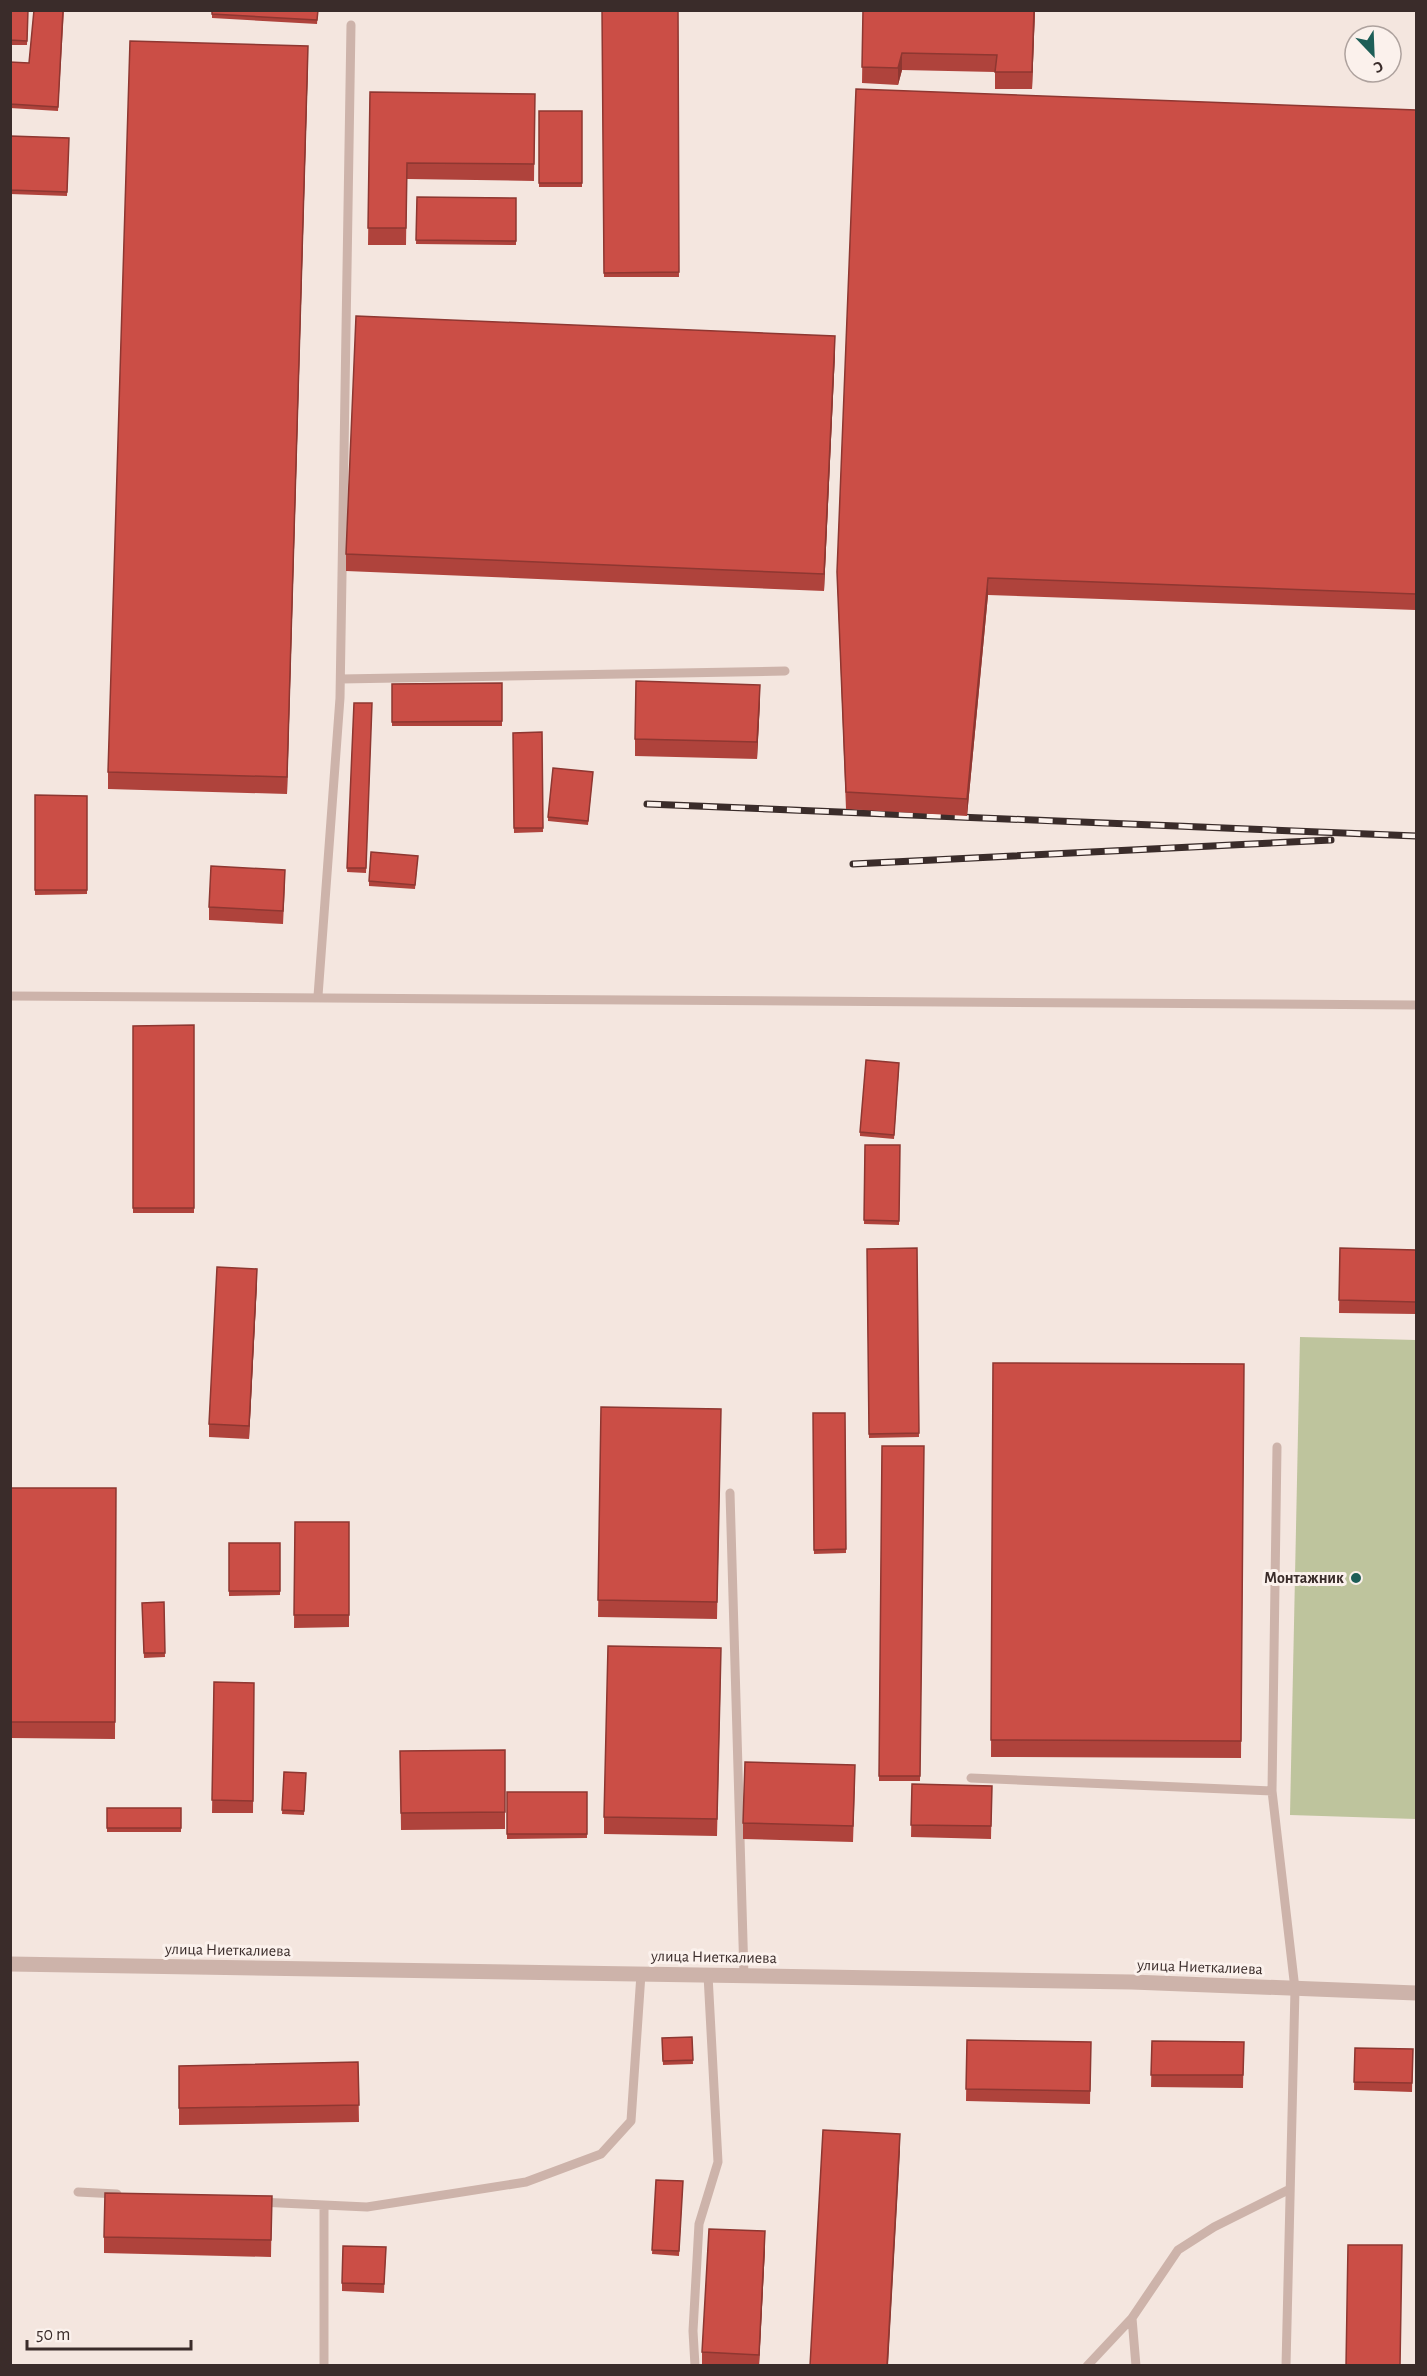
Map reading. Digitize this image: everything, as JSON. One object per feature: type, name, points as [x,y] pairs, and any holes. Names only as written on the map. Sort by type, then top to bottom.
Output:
[{"type":"street","name":"улица Ниеткалиева","points":[[10,1964],[1132,1982],[1416,1994]]},
{"type":"lane","points":[[318,996],[341,679],[351,26]]},
{"type":"lane","points":[[341,679],[785,671]]},
{"type":"lane","points":[[10,996],[318,996],[1416,1005]]},
{"type":"lane","points":[[1277,1447],[1272,1791],[1295,1989],[1286,2366]]},
{"type":"lane","points":[[730,1493],[744,1976]]},
{"type":"lane","points":[[971,1778],[1272,1791]]},
{"type":"lane","points":[[254,2201],[367,2207],[526,2182],[601,2154],[632,2121],[641,1974]]},
{"type":"lane","points":[[695,2366],[693,2331],[699,2224],[718,2162],[708,1975]]},
{"type":"lane","points":[[1087,2366],[1132,2318],[1178,2250],[1215,2227],[1290,2189]]},
{"type":"lane","points":[[78,2192],[125,2195]]},
{"type":"lane","points":[[324,2205],[324,2366]]},
{"type":"lane","points":[[1132,2318],[1136,2366]]},
{"type":"green space","name":"Монтажник","points":[[1300,1337],[1416,1340],[1416,1819],[1290,1815]]},
{"type":"building","points":[[10,10],[28,10],[27,41],[10,40]]},
{"type":"building","points":[[34,10],[63,10],[58,107],[10,104],[10,62],[29,63]]},
{"type":"building","points":[[212,10],[318,10],[317,20],[212,14]]},
{"type":"building","points":[[602,10],[678,10],[679,272],[604,273]]},
{"type":"building","points":[[863,10],[1034,10],[1032,72],[995,72],[997,55],[902,53],[898,68],[862,67]]},
{"type":"building","points":[[130,41],[308,46],[287,777],[108,772]]},
{"type":"building","points":[[856,89],[1416,110],[1416,594],[988,578],[967,799],[846,792],[837,572]]},
{"type":"building","points":[[370,92],[535,94],[534,164],[407,163],[406,228],[368,228]]},
{"type":"building","points":[[539,111],[582,111],[582,183],[539,183]]},
{"type":"building","points":[[10,136],[69,138],[67,192],[10,190]]},
{"type":"building","points":[[417,197],[516,198],[516,241],[416,240]]},
{"type":"building","points":[[356,316],[835,336],[824,574],[346,554]]},
{"type":"building","points":[[636,681],[760,685],[757,742],[635,739]]},
{"type":"building","points":[[502,683],[502,721],[392,722],[392,684]]},
{"type":"building","points":[[354,703],[372,703],[366,868],[347,868]]},
{"type":"building","points":[[542,732],[543,828],[514,828],[513,733]]},
{"type":"building","points":[[553,768],[593,772],[588,821],[548,817]]},
{"type":"building","points":[[35,795],[87,796],[87,890],[35,890]]},
{"type":"building","points":[[371,852],[418,856],[415,885],[369,881]]},
{"type":"building","points":[[211,866],[285,870],[283,911],[209,907]]},
{"type":"building","points":[[194,1025],[194,1208],[133,1208],[133,1026]]},
{"type":"building","points":[[866,1060],[899,1063],[894,1135],[860,1132]]},
{"type":"building","points":[[865,1145],[900,1145],[899,1221],[864,1220]]},
{"type":"building","points":[[917,1248],[919,1433],[869,1434],[867,1249]]},
{"type":"building","points":[[1340,1248],[1416,1250],[1416,1302],[1339,1300]]},
{"type":"building","points":[[217,1267],[257,1269],[249,1426],[209,1424]]},
{"type":"building","points":[[993,1363],[1244,1364],[1241,1741],[991,1740]]},
{"type":"building","points":[[601,1407],[721,1409],[717,1602],[598,1600]]},
{"type":"building","points":[[813,1413],[845,1413],[846,1549],[814,1550]]},
{"type":"building","points":[[882,1446],[924,1446],[920,1776],[879,1776]]},
{"type":"building","points":[[10,1488],[116,1488],[115,1722],[10,1722]]},
{"type":"building","points":[[295,1522],[349,1522],[349,1615],[294,1615]]},
{"type":"building","points":[[229,1543],[280,1543],[280,1591],[229,1591]]},
{"type":"building","points":[[164,1602],[165,1653],[144,1653],[142,1603]]},
{"type":"building","points":[[608,1646],[721,1648],[717,1819],[604,1817]]},
{"type":"building","points":[[214,1682],[254,1683],[253,1801],[212,1800]]},
{"type":"building","points":[[505,1750],[505,1812],[401,1813],[400,1751]]},
{"type":"building","points":[[745,1762],[855,1765],[853,1826],[743,1823]]},
{"type":"building","points":[[284,1772],[306,1773],[304,1811],[282,1810]]},
{"type":"building","points":[[912,1784],[992,1786],[991,1826],[911,1825]]},
{"type":"building","points":[[507,1792],[587,1792],[587,1834],[507,1834]]},
{"type":"building","points":[[107,1808],[181,1808],[181,1828],[107,1828]]},
{"type":"building","points":[[692,2037],[693,2060],[663,2061],[662,2038]]},
{"type":"building","points":[[967,2040],[1091,2042],[1090,2091],[966,2089]]},
{"type":"building","points":[[1152,2041],[1244,2042],[1243,2075],[1151,2075]]},
{"type":"building","points":[[1355,2048],[1413,2049],[1412,2083],[1354,2082]]},
{"type":"building","points":[[358,2062],[359,2105],[179,2108],[179,2066]]},
{"type":"building","points":[[823,2130],[900,2134],[887,2366],[810,2366]]},
{"type":"building","points":[[656,2180],[683,2181],[679,2251],[652,2250]]},
{"type":"building","points":[[105,2193],[272,2196],[271,2240],[104,2237]]},
{"type":"building","points":[[709,2229],[765,2231],[759,2355],[702,2352]]},
{"type":"building","points":[[1348,2245],[1402,2245],[1400,2366],[1346,2366]]},
{"type":"building","points":[[343,2246],[386,2247],[384,2284],[342,2283]]},
{"type":"railway","points":[[647,804],[1416,836]]},
{"type":"railway","points":[[853,864],[1331,840]]},
{"type":"place","name":"Монтажник","points":[[1356,1578]]}]
